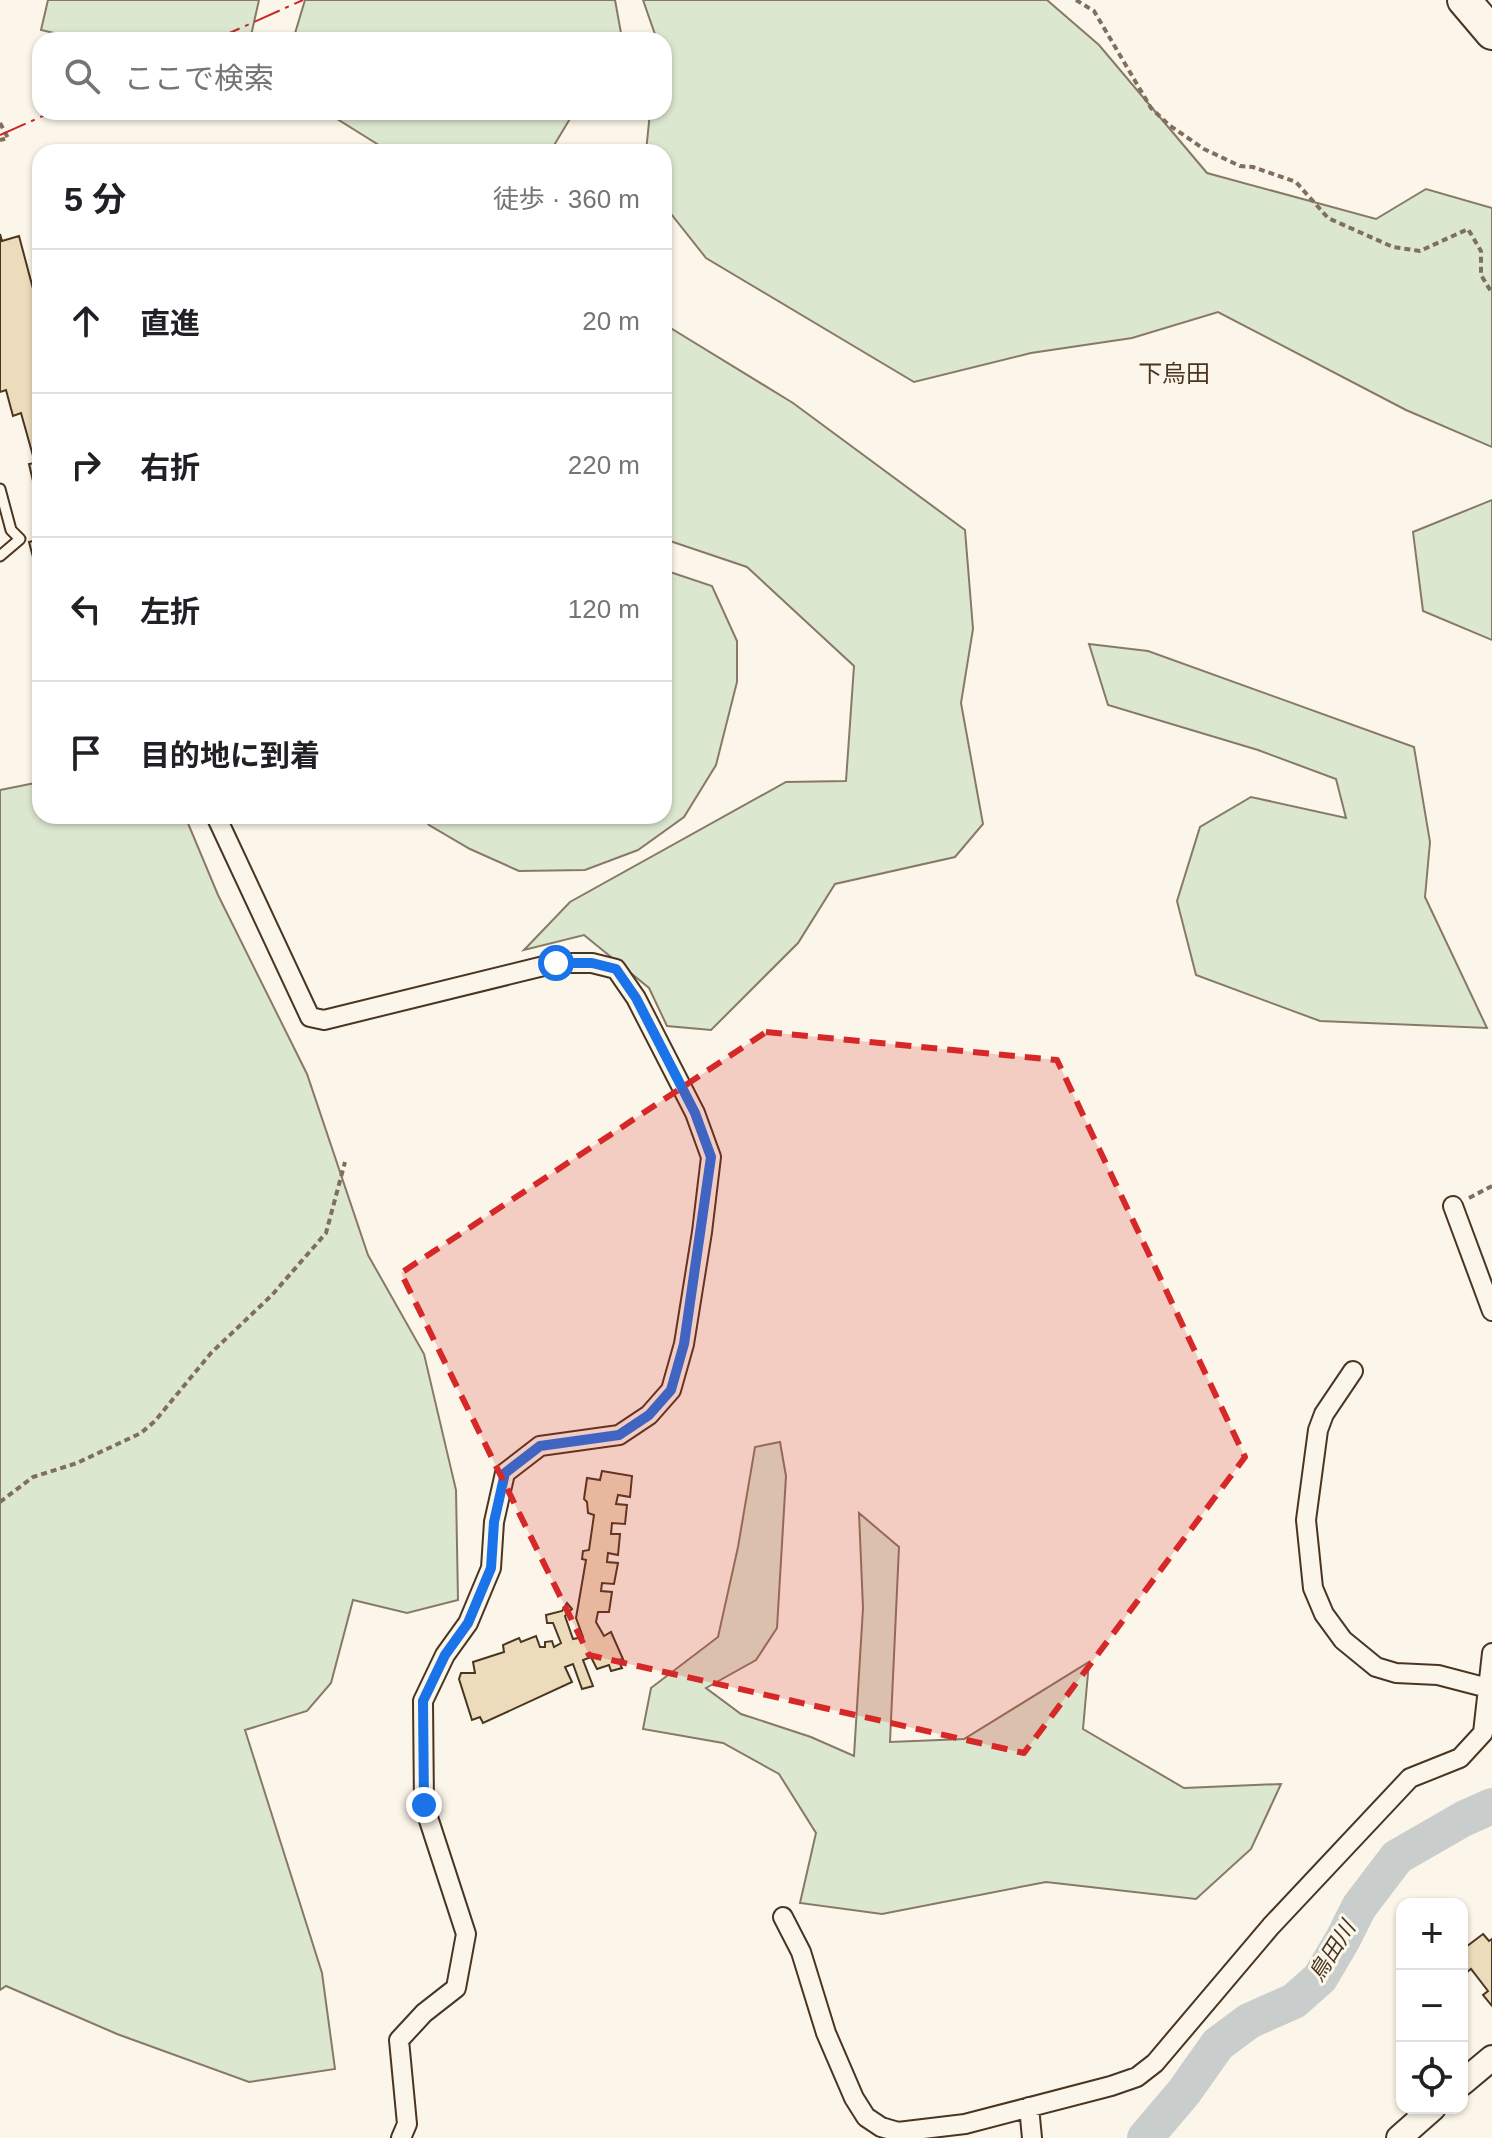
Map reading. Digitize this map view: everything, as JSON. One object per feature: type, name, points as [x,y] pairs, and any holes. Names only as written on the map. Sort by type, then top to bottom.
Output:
[{"type":"highway","points":[[1464,0],[1492,33]]},
{"type":"street","points":[[220,824],[310,1017],[324,1020],[556,963],[592,963],[616,969],[636,998],[689,1101],[711,1157],[684,1344],[671,1390],[649,1415],[619,1435],[540,1446],[505,1473],[494,1522],[491,1568],[468,1623],[445,1655],[423,1701],[424,1805],[466,1934],[456,1988],[424,2013],[399,2040],[407,2124],[401,2138]]},
{"type":"street","points":[[1453,1206],[1492,1311]]},
{"type":"street","points":[[1353,1371],[1324,1414],[1318,1430],[1306,1520],[1313,1588],[1324,1614],[1343,1640],[1376,1667],[1396,1673],[1438,1675],[1490,1689]]},
{"type":"street","points":[[783,1917],[801,1952],[826,2033],[854,2098],[866,2117],[881,2127],[898,2132],[965,2124],[1030,2122],[1137,2077],[1155,2063],[1271,1926],[1410,1778],[1460,1758],[1468,1750],[1483,1733],[1492,1653]]},
{"type":"street","points":[[1468,2078],[1492,2058]]},
{"type":"street","points":[[1399,2138],[1426,2114]]},
{"type":"lane","points":[[0,489],[11,530],[20,539],[0,556]]},
{"type":"path","points":[[1076,0],[1094,11],[1151,108],[1169,125],[1204,149],[1240,166],[1253,167],[1296,182],[1328,218],[1393,247],[1420,251],[1468,229],[1481,251],[1481,275],[1492,293]]},
{"type":"path","points":[[0,123],[8,138],[0,140]]},
{"type":"path","points":[[0,1502],[33,1477],[77,1463],[141,1433],[155,1421],[211,1353],[272,1295],[326,1233],[345,1162]]},
{"type":"path","points":[[1453,1206],[1492,1186]]},
{"type":"highlighted area","points":[[766,1032],[1057,1060],[1245,1457],[1024,1753],[589,1655],[401,1273]]},
{"type":"green space","points":[[48,0],[259,0],[252,32],[41,30]]},
{"type":"green space","points":[[305,0],[615,0],[621,32],[295,32]]},
{"type":"green space","points":[[643,0],[1047,0],[1099,45],[1207,173],[1376,219],[1426,189],[1492,208],[1492,447],[1406,410],[1218,312],[1132,338],[1031,353],[914,382],[706,258],[672,215],[672,144],[647,144],[649,120],[672,120],[672,32],[654,32]]},
{"type":"green space","points":[[339,120],[569,120],[555,144],[377,144]]},
{"type":"green space","points":[[672,329],[793,403],[965,530],[973,629],[961,703],[983,824],[955,857],[835,884],[798,943],[711,1030],[667,1026],[649,988],[584,935],[524,950],[570,902],[786,782],[846,781],[854,666],[747,567],[672,542]]},
{"type":"green space","points":[[1492,500],[1492,640],[1423,611],[1413,532]]},
{"type":"green space","points":[[672,573],[712,586],[737,641],[737,682],[716,765],[684,817],[638,850],[585,870],[519,871],[470,849],[429,825],[672,824]]},
{"type":"green space","points":[[1089,644],[1148,651],[1414,747],[1430,842],[1425,897],[1487,1028],[1320,1021],[1196,975],[1177,901],[1200,827],[1251,797],[1346,818],[1336,779],[1258,750],[1108,705]]},
{"type":"green space","points":[[32,784],[32,824],[188,824],[218,895],[307,1074],[368,1255],[424,1354],[456,1490],[458,1600],[407,1613],[353,1600],[331,1683],[307,1711],[245,1730],[322,1973],[335,2069],[249,2082],[117,2034],[6,1986],[0,1990],[0,790]]},
{"type":"green space","points":[[780,1442],[786,1476],[777,1628],[756,1660],[706,1688],[741,1714],[811,1737],[854,1756],[863,1608],[859,1513],[899,1547],[890,1742],[964,1739],[1089,1662],[1083,1729],[1184,1788],[1281,1784],[1251,1849],[1196,1899],[1046,1882],[882,1914],[800,1903],[816,1833],[779,1774],[723,1743],[643,1729],[651,1688],[718,1637],[738,1547],[755,1447]]},
{"type":"building","points":[[0,234],[2,241],[19,236],[32,285],[32,452],[21,413],[13,416],[6,390],[0,392]]},
{"type":"building","points":[[602,1471],[632,1476],[630,1497],[618,1495],[616,1504],[627,1505],[625,1524],[612,1523],[611,1534],[620,1534],[618,1555],[608,1553],[607,1562],[618,1563],[614,1584],[602,1583],[601,1591],[612,1592],[609,1612],[598,1612],[596,1622],[604,1636],[611,1632],[623,1659],[618,1660],[622,1668],[611,1671],[609,1665],[597,1669],[591,1657],[583,1660],[593,1686],[582,1689],[573,1664],[565,1667],[572,1682],[483,1723],[480,1717],[472,1720],[459,1679],[461,1673],[475,1673],[473,1662],[504,1652],[503,1645],[519,1638],[521,1642],[536,1636],[540,1647],[545,1647],[545,1642],[552,1641],[554,1647],[561,1643],[553,1623],[547,1623],[546,1615],[562,1611],[567,1603],[572,1609],[565,1616],[573,1639],[583,1637],[576,1618],[586,1560],[582,1559],[583,1551],[589,1550],[594,1515],[588,1513],[584,1499],[587,1478],[600,1480]]},
{"type":"building","points":[[1483,1934],[1489,1941],[1492,1939],[1492,2006],[1483,1995],[1488,1991],[1471,1969],[1468,1971],[1468,1945]]},
{"type":"waterway","name":"鳥田川","points":[[1145,2138],[1184,2092],[1218,2044],[1249,2021],[1294,2001],[1320,1978],[1359,1907],[1397,1857],[1492,1806]]},
{"type":"power","points":[[232,32],[303,0]]},
{"type":"power","points":[[0,135],[34,120]]},
{"type":"district","name":"下烏田","points":[[1174,373]]},
{"type":"route","points":[[424,1805],[423,1701],[445,1655],[468,1623],[491,1568],[494,1522],[505,1473],[540,1446],[619,1435],[649,1415],[671,1390],[684,1344],[702,1232],[711,1157],[695,1113],[636,998],[616,969],[592,963],[556,963]]}]
